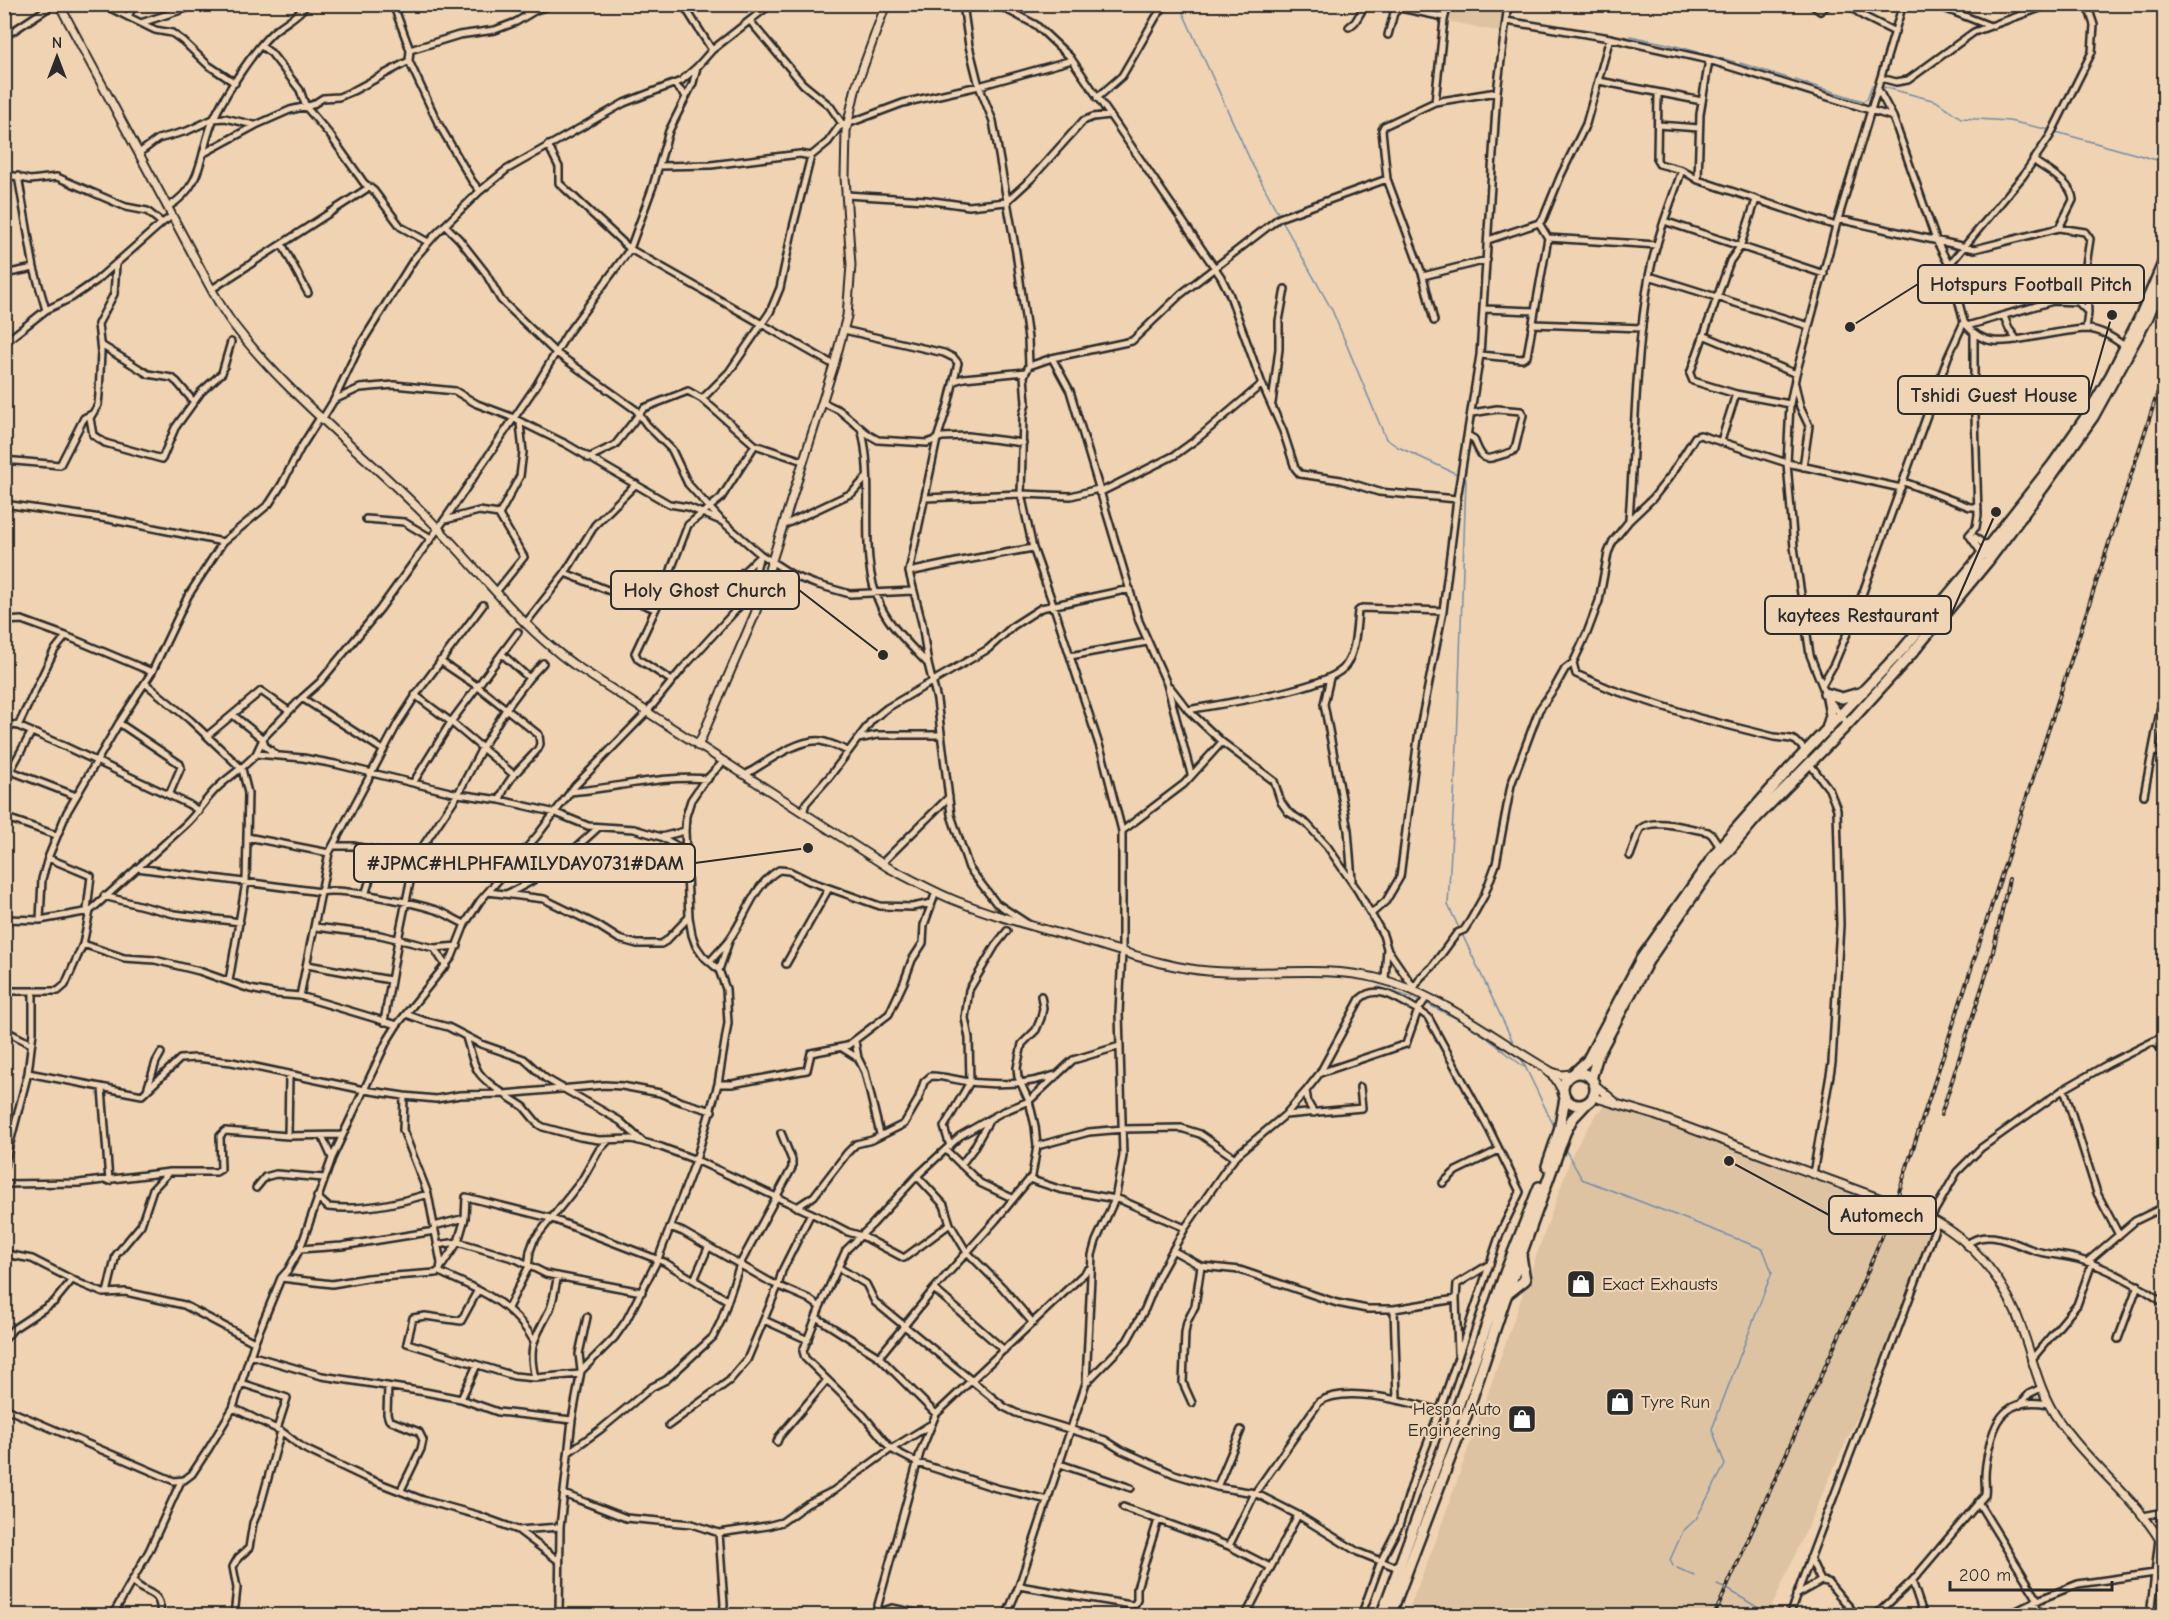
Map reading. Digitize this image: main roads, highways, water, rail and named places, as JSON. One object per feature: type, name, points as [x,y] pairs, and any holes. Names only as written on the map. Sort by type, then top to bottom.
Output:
[{"type":"highway","points":[[1382,1616],[1398,1568],[1460,1417],[1505,1273],[1559,1131],[1564,1081],[1587,1061],[1641,959],[1720,847],[1807,752],[1823,736],[1845,720],[1913,652],[1988,554],[2088,414],[2126,347],[2164,261]]},
{"type":"highway","points":[[1390,1616],[1460,1417],[1565,1132],[1572,1119],[1589,1101],[1594,1065],[1648,962],[1669,929],[1728,850],[1809,764],[1868,688],[1988,554],[2045,485],[2094,417],[2148,317],[2164,278]]},
{"type":"highway","points":[[1823,736],[1831,720],[1825,692],[1835,697],[1849,697],[1868,688]]},
{"type":"highway","points":[[1573,1074],[1584,1074],[1593,1081]]},
{"type":"highway","points":[[1564,1094],[1574,1105],[1589,1101]]},
{"type":"waterway","points":[[1179,4],[1252,164],[1279,215]]},
{"type":"waterway","points":[[1630,36],[1735,62]]},
{"type":"waterway","points":[[1740,63],[1791,79]]},
{"type":"waterway","points":[[1795,80],[1863,101],[1867,99],[1872,85]]},
{"type":"waterway","points":[[1883,87],[1936,101],[1961,118],[2009,121],[2050,130]]},
{"type":"waterway","points":[[2056,132],[2164,162]]},
{"type":"waterway","points":[[1281,219],[1332,310],[1386,439],[1398,447],[1459,475]]},
{"type":"waterway","points":[[1460,930],[1448,905],[1457,744],[1466,479],[1463,477]]},
{"type":"waterway","points":[[1462,934],[1515,1046]]},
{"type":"waterway","points":[[1379,987],[1421,1001]]},
{"type":"waterway","points":[[1425,1003],[1472,1026],[1524,1067]]},
{"type":"waterway","points":[[1520,1056],[1553,1124]]},
{"type":"waterway","points":[[1566,1151],[1582,1179],[1763,1249],[1772,1272],[1712,1429],[1725,1465],[1696,1519],[1683,1531],[1670,1560],[1673,1566]]},
{"type":"waterway","points":[[1677,1568],[1695,1576]]},
{"type":"waterway","points":[[1717,1585],[1724,1588]]},
{"type":"waterway","points":[[1729,1590],[1765,1612],[1766,1616]]},
{"type":"railway","points":[[1714,1616],[1866,1275],[1895,1204],[2164,373]]},
{"type":"railway","points":[[1941,1115],[1992,956],[2009,879]]},
{"type":"place","name":"Tshidi Guest House","points":[[2112,315]]},
{"type":"place","name":"Hotspurs Football Pitch","points":[[1850,327]]},
{"type":"place","name":"kaytees Restaurant","points":[[1996,512]]},
{"type":"place","name":"Holy Ghost Church","points":[[883,655]]},
{"type":"place","name":"#JPMC#HLPHFAMILYDAY0731#DAM","points":[[808,848]]},
{"type":"place","name":"Automech","points":[[1729,1161]]},
{"type":"place","name":"Exact Exhausts","points":[[1581,1284]]},
{"type":"place","name":"Tyre Run","points":[[1620,1402]]},
{"type":"place","name":"Hespa Auto Engineering","points":[[1522,1419]]}]
